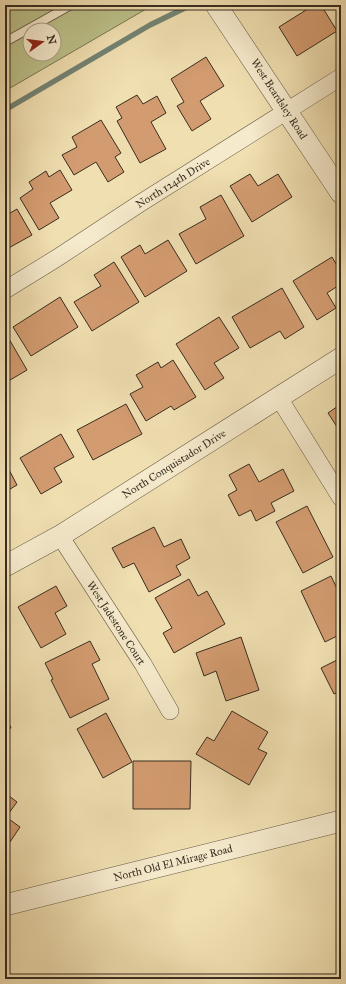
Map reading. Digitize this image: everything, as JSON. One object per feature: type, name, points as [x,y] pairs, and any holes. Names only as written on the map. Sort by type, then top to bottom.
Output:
[{"type":"street","name":"West Beardsley Road","points":[[221,11],[341,193]]},
{"type":"street","name":"North 124th Drive","points":[[5,290],[341,77]]},
{"type":"street","name":"North Conquistador Drive","points":[[5,566],[60,536],[341,358]]},
{"type":"street","points":[[279,398],[341,498]]},
{"type":"street","name":"West Jadestone Court","points":[[60,536],[143,664],[170,711]]},
{"type":"street","name":"North Old El Mirage Road","points":[[5,905],[341,821]]},
{"type":"lane","points":[[5,42],[71,5]]},
{"type":"green space","points":[[5,5],[153,5],[62,58],[62,22],[22,22],[22,62],[55,62],[5,91]]},
{"type":"building","points":[[314,5],[321,5],[337,31],[297,56],[279,27]]},
{"type":"building","points":[[334,5],[341,5],[341,17]]},
{"type":"building","points":[[206,57],[224,86],[200,101],[211,119],[192,131],[177,106],[184,102],[171,79]]},
{"type":"building","points":[[137,95],[143,104],[157,96],[166,113],[151,122],[166,149],[140,163],[117,121],[122,118],[116,107]]},
{"type":"building","points":[[101,120],[121,153],[115,157],[124,172],[108,182],[96,162],[74,175],[62,155],[77,147],[72,137]]},
{"type":"building","points":[[60,170],[72,190],[50,203],[59,218],[39,230],[20,198],[33,189],[29,182],[46,171],[49,177]]},
{"type":"building","points":[[250,174],[258,186],[278,174],[292,197],[252,222],[230,186]]},
{"type":"building","points":[[221,195],[244,236],[196,264],[179,234],[206,219],[200,207]]},
{"type":"building","points":[[17,209],[32,235],[5,250],[5,216]]},
{"type":"building","points":[[168,240],[187,271],[145,297],[121,257],[140,245],[145,254]]},
{"type":"building","points":[[332,257],[341,272],[341,284],[327,293],[336,308],[317,320],[293,281]]},
{"type":"building","points":[[114,262],[139,302],[92,331],[74,302],[101,286],[94,275]]},
{"type":"building","points":[[282,288],[304,327],[285,339],[280,331],[250,348],[232,317]]},
{"type":"building","points":[[60,297],[78,327],[31,356],[13,327]]},
{"type":"building","points":[[219,317],[239,348],[214,363],[224,378],[205,390],[176,344]]},
{"type":"building","points":[[5,332],[27,370],[5,383]]},
{"type":"building","points":[[173,360],[196,397],[174,410],[171,406],[146,421],[130,394],[143,387],[136,375],[158,362],[161,368]]},
{"type":"building","points":[[126,404],[142,434],[93,460],[77,430]]},
{"type":"building","points":[[341,404],[341,433],[328,413]]},
{"type":"building","points":[[61,434],[74,457],[54,468],[62,482],[41,494],[20,458]]},
{"type":"building","points":[[5,462],[17,485],[5,492]]},
{"type":"building","points":[[249,464],[259,482],[283,469],[294,491],[271,503],[275,511],[256,521],[251,510],[239,516],[228,495],[237,490],[229,475]]},
{"type":"building","points":[[307,506],[333,557],[303,573],[276,522]]},
{"type":"building","points":[[154,527],[164,547],[181,539],[190,558],[176,566],[181,575],[149,592],[134,563],[123,568],[112,548]]},
{"type":"building","points":[[331,576],[341,597],[341,634],[325,642],[301,591]]},
{"type":"building","points":[[189,579],[198,596],[207,591],[225,624],[174,653],[163,633],[172,628],[155,598]]},
{"type":"building","points":[[56,586],[67,606],[55,613],[66,634],[41,648],[18,607]]},
{"type":"building","points":[[241,637],[259,690],[226,701],[216,671],[204,676],[196,653]]},
{"type":"building","points":[[90,641],[100,660],[92,664],[109,699],[70,718],[51,680],[53,679],[45,663]]},
{"type":"building","points":[[341,658],[341,690],[334,694],[321,668]]},
{"type":"building","points":[[232,711],[268,732],[258,749],[267,753],[249,785],[196,754],[207,737],[214,741]]},
{"type":"building","points":[[106,713],[132,762],[103,778],[77,729]]},
{"type":"building","points":[[5,714],[11,728],[5,731]]},
{"type":"building","points":[[133,761],[191,761],[190,809],[133,809]]},
{"type":"building","points":[[5,793],[17,802],[6,817],[20,827],[8,845],[5,843]]},
{"type":"waterway","points":[[5,110],[150,25],[191,5]]}]
